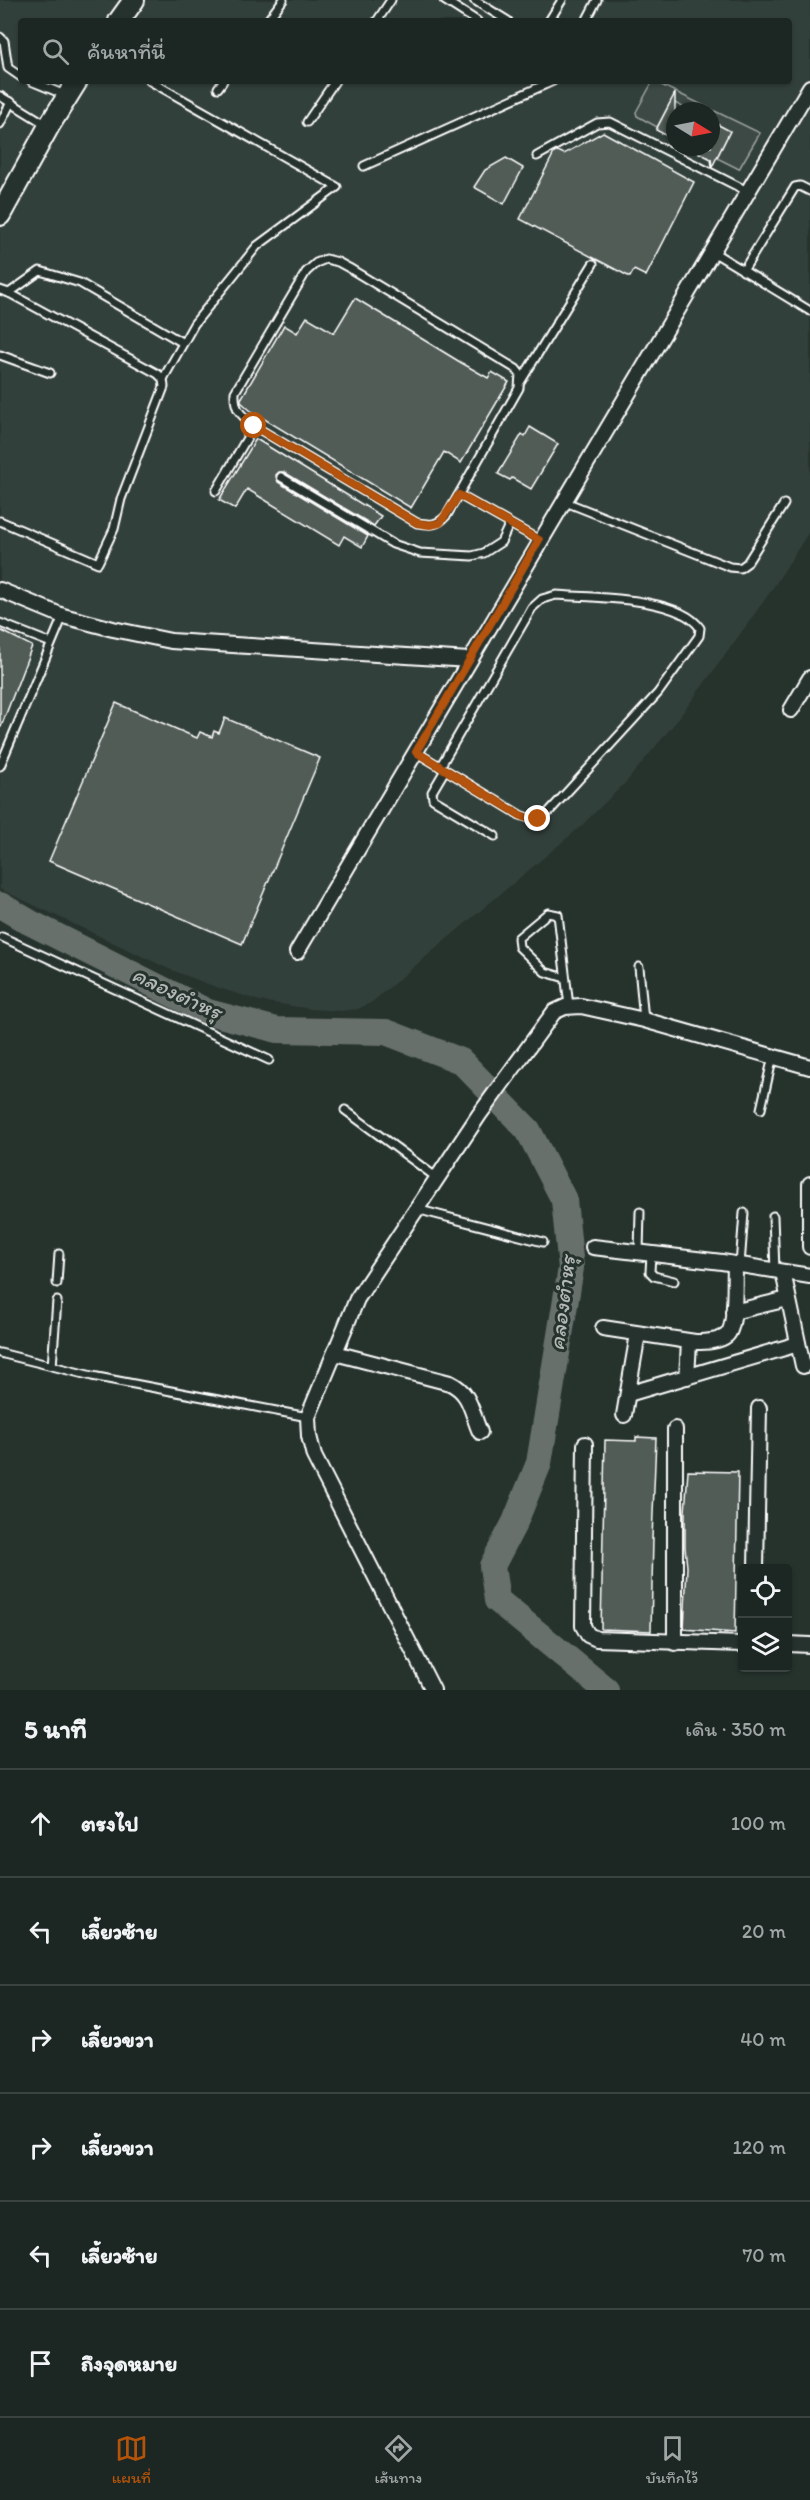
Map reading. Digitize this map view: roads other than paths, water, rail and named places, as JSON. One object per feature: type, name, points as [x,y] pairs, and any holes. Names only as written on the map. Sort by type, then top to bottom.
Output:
[{"type":"street","points":[[121,18],[134,0]]},
{"type":"street","points":[[297,952],[539,540],[810,87]]},
{"type":"street","points":[[0,215],[72,89]]},
{"type":"street","points":[[0,590],[63,616],[113,629],[171,640],[469,660]]},
{"type":"street","points":[[791,710],[810,678]]},
{"type":"street","points":[[433,1690],[314,1456],[309,1436],[308,1417],[357,1299],[479,1115],[554,1012],[568,1006],[581,1006],[644,1020],[810,1067]]},
{"type":"street","points":[[810,1184],[810,1247]]},
{"type":"street","points":[[593,1247],[810,1276]]},
{"type":"street","points":[[603,1328],[689,1342],[708,1342],[725,1337],[732,1329],[738,1265]]},
{"type":"street","points":[[779,1271],[789,1299],[803,1366]]},
{"type":"street","points":[[733,1311],[789,1299]]},
{"type":"street","points":[[624,1415],[638,1334]]},
{"type":"street","points":[[687,1377],[689,1342]]},
{"type":"street","points":[[628,1394],[798,1344]]},
{"type":"street","points":[[335,1353],[450,1383],[462,1389],[480,1432]]},
{"type":"street","points":[[756,1564],[759,1408]]},
{"type":"street","points":[[675,1429],[675,1643]]},
{"type":"street","points":[[585,1444],[583,1626],[588,1635],[597,1639],[738,1644]]},
{"type":"street","points":[[792,1644],[810,1645]]},
{"type":"lane","points":[[269,18],[283,0]]},
{"type":"lane","points":[[379,18],[391,0]]},
{"type":"lane","points":[[444,0],[472,18]]},
{"type":"lane","points":[[474,0],[503,18]]},
{"type":"lane","points":[[551,18],[562,0]]},
{"type":"lane","points":[[588,18],[597,0]]},
{"type":"lane","points":[[0,37],[4,41],[8,68],[18,75]]},
{"type":"lane","points":[[46,84],[72,89]]},
{"type":"lane","points":[[0,521],[98,562],[114,529],[121,499],[164,387],[163,378],[194,324],[257,246],[337,188],[155,84]]},
{"type":"lane","points":[[218,88],[221,84]]},
{"type":"lane","points":[[307,122],[333,84]]},
{"type":"lane","points":[[364,166],[546,84]]},
{"type":"lane","points":[[0,96],[49,126]]},
{"type":"lane","points":[[0,124],[11,102]]},
{"type":"lane","points":[[537,156],[597,123],[610,122],[749,192]]},
{"type":"lane","points":[[743,271],[795,187],[800,186],[810,191]]},
{"type":"lane","points":[[713,252],[810,311]]},
{"type":"lane","points":[[521,381],[516,369],[349,268],[326,259],[316,263],[306,272],[235,392],[234,403],[239,413],[254,426],[417,523],[430,525],[440,523],[459,495],[521,381],[593,264]]},
{"type":"lane","points":[[9,293],[40,271],[80,283],[183,343]]},
{"type":"lane","points":[[0,290],[163,378]]},
{"type":"lane","points":[[0,355],[50,373]]},
{"type":"lane","points":[[216,491],[254,426]]},
{"type":"lane","points":[[281,477],[393,544],[420,553],[472,556],[484,553],[501,542],[509,525]]},
{"type":"lane","points":[[459,495],[539,540]]},
{"type":"lane","points":[[563,501],[718,563],[740,568],[747,563],[784,504]]},
{"type":"lane","points":[[416,752],[442,768],[520,815],[529,819],[538,819],[546,815],[658,693],[699,636],[700,628],[695,620],[662,605],[556,595],[542,599],[532,608],[442,768],[434,789],[433,799],[495,836]]},
{"type":"lane","points":[[0,766],[63,616]]},
{"type":"lane","points":[[0,623],[51,643]]},
{"type":"lane","points":[[565,978],[545,972],[536,965],[517,942],[518,938],[548,913],[553,912],[558,915],[565,978],[568,1006]]},
{"type":"lane","points":[[2,937],[268,1060]]},
{"type":"lane","points":[[639,967],[644,1020]]},
{"type":"lane","points":[[761,1109],[773,1056]]},
{"type":"lane","points":[[345,1110],[437,1178]]},
{"type":"lane","points":[[416,1209],[543,1242]]},
{"type":"lane","points":[[640,1212],[645,1253],[650,1272],[654,1276],[674,1281]]},
{"type":"lane","points":[[738,1265],[744,1213]]},
{"type":"lane","points":[[773,1216],[779,1271]]},
{"type":"lane","points":[[57,1283],[59,1254]]},
{"type":"lane","points":[[52,1366],[57,1301]]},
{"type":"lane","points":[[0,1353],[92,1376],[308,1417]]},
{"type":"waterway","name":"คลองตำหรุ","points":[[0,905],[29,922],[208,1012],[277,1030],[386,1032],[461,1061],[528,1130],[564,1200],[571,1268],[539,1463],[515,1522],[492,1566],[497,1600],[606,1690]]}]
